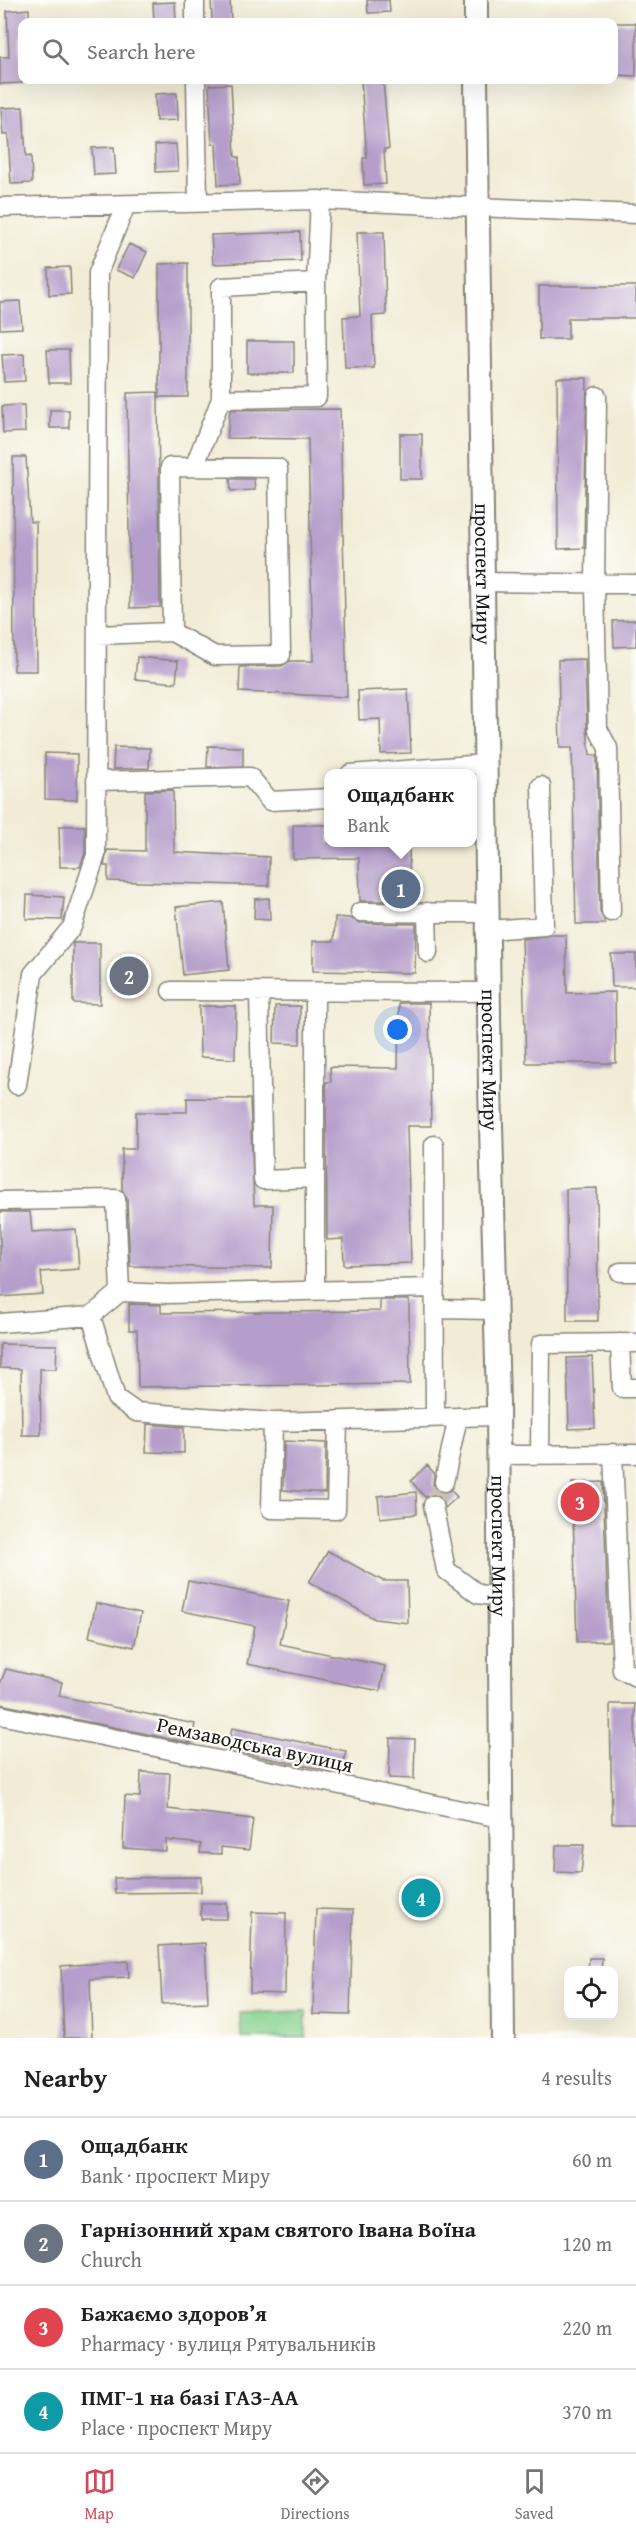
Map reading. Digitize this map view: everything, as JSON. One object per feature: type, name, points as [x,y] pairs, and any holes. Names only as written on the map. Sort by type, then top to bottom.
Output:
[{"type":"main road","points":[[476,0],[476,18]]},
{"type":"main road","name":"проспект Миру","points":[[476,84],[482,582],[497,1416],[503,2038]]},
{"type":"street","points":[[195,0],[195,18]]},
{"type":"street","points":[[196,84],[198,203]]},
{"type":"street","points":[[221,399],[317,397],[316,282],[320,200]]},
{"type":"street","points":[[0,207],[320,200],[636,214]]},
{"type":"street","points":[[17,1085],[33,974],[72,927],[96,855],[98,273],[126,205]]},
{"type":"street","points":[[194,467],[221,399],[221,287],[316,282]]},
{"type":"street","points":[[597,396],[595,585],[598,729],[608,747],[611,912]]},
{"type":"street","points":[[97,635],[172,632],[215,656],[281,655],[278,468],[170,467],[172,632]]},
{"type":"street","points":[[482,582],[636,584]]},
{"type":"street","points":[[418,769],[485,764]]},
{"type":"street","points":[[96,781],[250,777],[270,801],[324,798]]},
{"type":"street","points":[[360,912],[427,912],[488,922],[544,926],[542,786]]},
{"type":"street","points":[[427,912],[428,953]]},
{"type":"street","points":[[171,991],[489,992]]},
{"type":"street","points":[[259,993],[263,1180],[315,1178]]},
{"type":"street","points":[[315,993],[315,1291]]},
{"type":"street","points":[[434,1145],[435,1418]]},
{"type":"street","points":[[0,1202],[116,1199],[120,1292]]},
{"type":"street","points":[[0,1323],[92,1316],[120,1292],[168,1294],[435,1288]]},
{"type":"street","points":[[435,1309],[494,1310]]},
{"type":"street","points":[[92,1316],[116,1398],[136,1412],[273,1422],[497,1416]]},
{"type":"street","points":[[540,1453],[541,1344],[628,1343],[622,1388],[636,1388]]},
{"type":"street","points":[[444,1482],[458,1417]]},
{"type":"street","points":[[273,1422],[271,1509],[336,1510],[338,1420]]},
{"type":"street","points":[[613,1453],[622,1670],[636,1677]]},
{"type":"street","points":[[497,1455],[636,1454]]},
{"type":"street","points":[[433,1504],[446,1570],[478,1594],[499,1597]]},
{"type":"street","name":"Ремзаводська вулиця","points":[[0,1715],[500,1818]]},
{"type":"green space","points":[[306,2011],[306,2038],[241,2038],[240,2013]]},
{"type":"building","points":[[211,0],[230,0],[231,18],[212,18]]},
{"type":"building","points":[[367,0],[389,0],[390,12],[368,13]]},
{"type":"building","points":[[175,2],[176,18],[154,18],[153,3]]},
{"type":"building","points":[[29,9],[29,18],[18,18],[18,83],[0,84],[0,57],[9,57],[7,11]]},
{"type":"building","points":[[618,23],[636,23],[636,76],[618,75]]},
{"type":"building","points":[[231,84],[235,157],[239,157],[240,184],[218,185],[216,144],[212,144],[209,85]]},
{"type":"building","points":[[361,84],[383,84],[389,149],[384,149],[386,184],[364,185],[363,158],[367,158]]},
{"type":"building","points":[[177,93],[178,120],[156,121],[155,94]]},
{"type":"building","points":[[23,107],[26,157],[31,156],[32,183],[11,184],[8,134],[3,135],[1,108]]},
{"type":"building","points":[[176,144],[178,171],[156,172],[155,145]]},
{"type":"building","points":[[114,147],[116,174],[94,175],[92,148]]},
{"type":"building","points":[[300,232],[301,261],[213,264],[211,235]]},
{"type":"building","points":[[357,232],[384,232],[386,315],[372,316],[374,368],[345,368],[343,317],[360,316]]},
{"type":"building","points":[[129,244],[147,252],[135,278],[116,270]]},
{"type":"building","points":[[188,263],[188,397],[159,397],[159,264]]},
{"type":"building","points":[[70,267],[71,294],[49,295],[48,268]]},
{"type":"building","points":[[539,286],[636,286],[636,318],[568,318],[568,339],[539,339]]},
{"type":"building","points":[[20,301],[22,328],[0,329],[0,302]]},
{"type":"building","points":[[247,341],[294,341],[294,373],[247,373]]},
{"type":"building","points":[[47,350],[69,350],[70,383],[49,383]]},
{"type":"building","points":[[24,354],[25,381],[4,382],[2,355]]},
{"type":"building","points":[[557,378],[587,378],[584,548],[558,549]]},
{"type":"building","points":[[158,392],[160,607],[130,608],[127,393]]},
{"type":"building","points":[[24,405],[25,432],[3,433],[2,406]]},
{"type":"building","points":[[340,409],[347,697],[239,692],[240,667],[281,666],[290,661],[313,661],[308,439],[227,438],[230,410]]},
{"type":"building","points":[[50,410],[69,410],[69,428],[50,428]]},
{"type":"building","points":[[400,434],[422,434],[422,479],[400,479]]},
{"type":"building","points":[[13,457],[26,457],[30,522],[36,522],[37,671],[14,671]]},
{"type":"building","points":[[230,479],[254,479],[255,490],[231,491]]},
{"type":"building","points":[[636,620],[636,646],[614,647],[613,621]]},
{"type":"building","points":[[137,657],[178,661],[176,683],[135,679]]},
{"type":"building","points":[[585,659],[590,755],[597,755],[600,912],[606,924],[576,924],[572,748],[560,748],[558,660]]},
{"type":"building","points":[[408,689],[411,753],[381,754],[380,719],[359,720],[358,691]]},
{"type":"building","points":[[208,746],[243,747],[243,766],[207,767]]},
{"type":"building","points":[[114,747],[150,748],[149,768],[113,769]]},
{"type":"building","points":[[45,753],[77,754],[77,800],[45,799]]},
{"type":"building","points":[[173,790],[174,852],[269,857],[269,886],[108,881],[108,866],[104,866],[107,850],[145,851],[145,791]]},
{"type":"building","points":[[293,825],[324,825],[324,847],[409,847],[410,901],[360,901],[359,858],[293,859]]},
{"type":"building","points":[[59,826],[85,826],[85,853],[80,867],[60,867]]},
{"type":"building","points":[[27,895],[64,897],[62,920],[26,919]]},
{"type":"building","points":[[269,898],[270,920],[254,919],[255,899]]},
{"type":"building","points":[[223,902],[229,970],[183,975],[176,907]]},
{"type":"building","points":[[335,917],[350,918],[360,923],[416,924],[415,973],[313,971],[313,941],[334,941]]},
{"type":"building","points":[[566,935],[567,993],[615,992],[616,1063],[526,1063],[522,939]]},
{"type":"building","points":[[73,943],[100,943],[100,1004],[73,1003]]},
{"type":"building","points":[[611,954],[636,954],[636,987],[612,987]]},
{"type":"building","points":[[129,962],[139,963],[139,978],[125,989],[112,987]]},
{"type":"building","points":[[399,1003],[429,1003],[431,1126],[407,1126],[411,1263],[344,1265],[343,1239],[327,1240],[326,1082],[331,1082],[330,1067],[398,1068]]},
{"type":"building","points":[[199,1006],[236,1006],[235,1059],[200,1057]]},
{"type":"building","points":[[275,1006],[300,1006],[300,1044],[274,1043]]},
{"type":"building","points":[[187,1098],[250,1099],[254,1205],[273,1205],[272,1268],[130,1266],[127,1199],[122,1189],[122,1149],[136,1149],[136,1112],[187,1112]]},
{"type":"building","points":[[597,1188],[598,1321],[567,1321],[566,1189]]},
{"type":"building","points":[[0,1212],[30,1212],[32,1232],[76,1229],[79,1269],[41,1272],[43,1294],[0,1297]]},
{"type":"building","points":[[380,1300],[409,1300],[410,1384],[138,1387],[137,1330],[129,1330],[129,1304],[161,1305],[161,1313],[380,1311]]},
{"type":"building","points":[[0,1344],[57,1345],[56,1369],[40,1369],[41,1435],[22,1435],[21,1369],[0,1368]]},
{"type":"building","points":[[592,1357],[595,1428],[569,1429],[567,1358]]},
{"type":"building","points":[[147,1424],[184,1427],[184,1453],[146,1452]]},
{"type":"building","points":[[284,1441],[326,1443],[325,1493],[283,1490]]},
{"type":"building","points":[[427,1465],[434,1473],[433,1485],[436,1490],[442,1493],[451,1490],[457,1497],[445,1508],[441,1497],[431,1494],[425,1497],[411,1481]]},
{"type":"building","points":[[603,1482],[609,1641],[577,1642],[572,1483]]},
{"type":"building","points":[[416,1492],[417,1514],[380,1518],[378,1496]]},
{"type":"building","points":[[328,1551],[383,1581],[407,1581],[408,1623],[375,1619],[309,1582]]},
{"type":"building","points":[[188,1581],[289,1601],[280,1644],[385,1666],[380,1691],[247,1664],[255,1626],[182,1611]]},
{"type":"building","points":[[96,1603],[141,1613],[134,1647],[89,1637]]},
{"type":"building","points":[[6,1669],[62,1682],[59,1696],[195,1724],[191,1743],[0,1704],[0,1684]]},
{"type":"building","points":[[610,1704],[635,1704],[636,1823],[612,1823]]},
{"type":"building","points":[[232,1728],[346,1751],[341,1773],[228,1750]]},
{"type":"building","points":[[390,1738],[415,1739],[414,1779],[389,1778]]},
{"type":"building","points":[[141,1772],[170,1773],[168,1809],[253,1819],[249,1850],[221,1847],[221,1854],[200,1853],[201,1844],[166,1840],[166,1851],[123,1848],[125,1796],[140,1797]]},
{"type":"building","points":[[556,1845],[584,1845],[581,1873],[555,1872]]},
{"type":"building","points":[[201,1877],[201,1892],[115,1893],[114,1878]]},
{"type":"building","points":[[201,1903],[227,1903],[227,1919],[201,1919]]},
{"type":"building","points":[[316,1909],[353,1910],[350,2015],[313,2014]]},
{"type":"building","points":[[252,1912],[286,1913],[285,1994],[250,1993]]},
{"type":"building","points":[[205,1943],[208,2002],[162,2004],[159,1946]]},
{"type":"building","points":[[589,1958],[602,1958],[601,1966],[588,1966]]},
{"type":"building","points":[[128,1961],[129,1977],[90,1979],[92,2038],[64,2038],[61,1966]]},
{"type":"tunnel","points":[[433,1505],[444,1482]]},
{"type":"place","name":"Ощадбанк","points":[[401,889]]},
{"type":"place","name":"Гарнізонний храм святого Івана Воїна","points":[[129,976]]},
{"type":"place","name":"Бажаємо здоров’я","points":[[580,1502]]},
{"type":"place","name":"ПМГ-1 на базі ГАЗ-АА","points":[[421,1898]]}]
